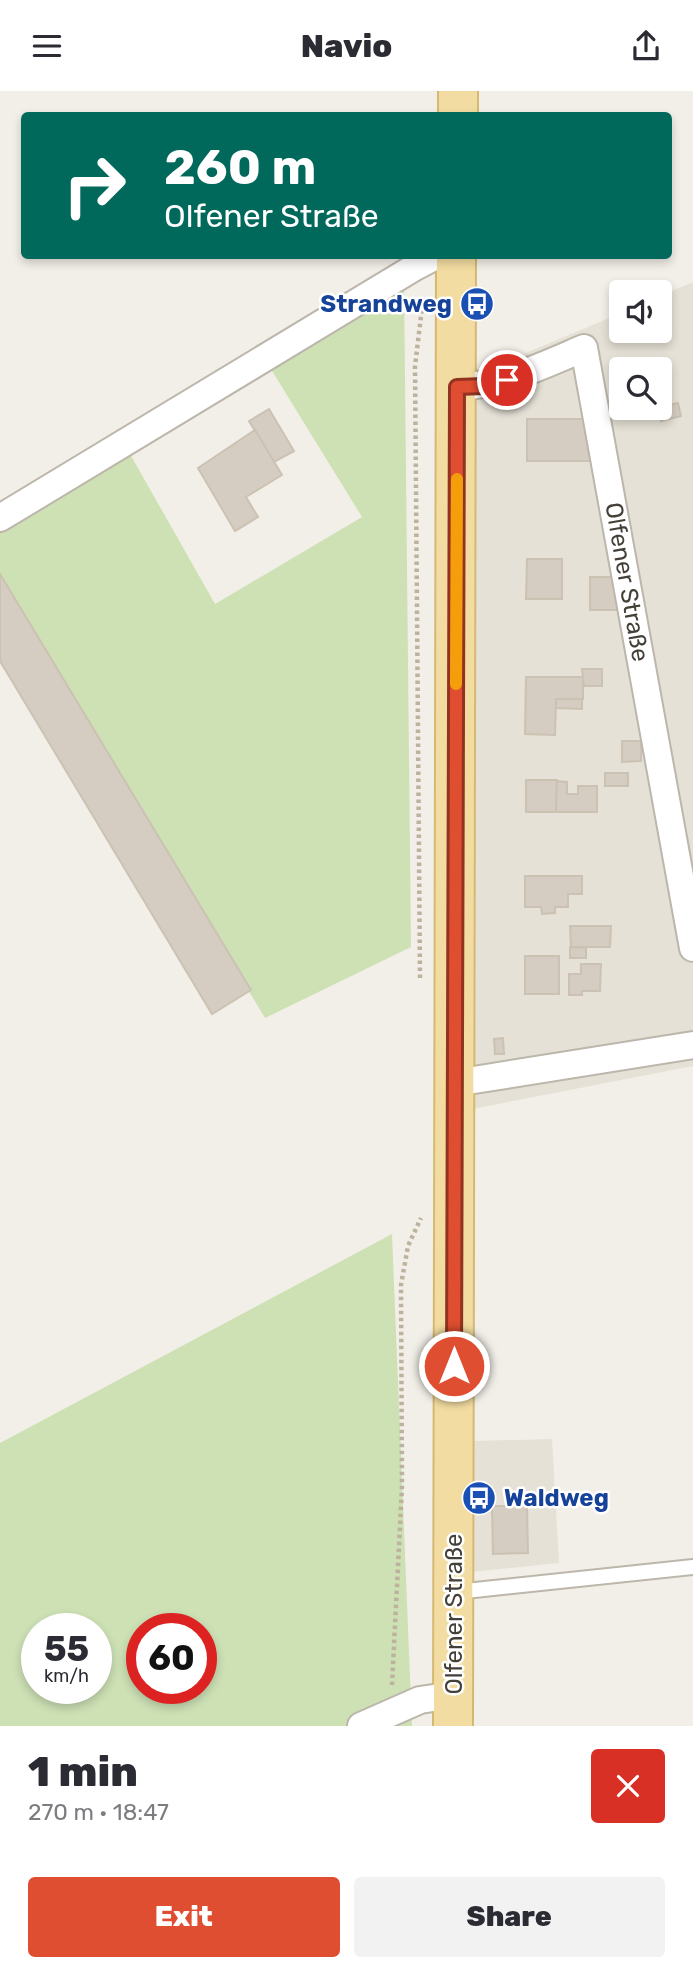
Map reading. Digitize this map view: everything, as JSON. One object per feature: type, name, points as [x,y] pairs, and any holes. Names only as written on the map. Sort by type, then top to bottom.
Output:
[{"type":"main road","points":[[458,91],[458,112]]},
{"type":"main road","name":"Olfener Straße","points":[[441,259],[457,387],[453,1711]]},
{"type":"street","points":[[0,517],[438,259]]},
{"type":"street","name":"Olfener Straße","points":[[457,387],[484,386],[507,380],[584,348],[693,948]]},
{"type":"street","points":[[455,1083],[693,1045]]},
{"type":"street","points":[[361,1726],[420,1700],[453,1711]]},
{"type":"lane","points":[[454,1593],[693,1567]]},
{"type":"path","points":[[420,981],[415,366],[441,259]]},
{"type":"path","points":[[391,1711],[402,1487],[401,1285],[408,1246],[420,1222],[422,1208]]},
{"type":"shaded area","points":[[693,282],[693,1066],[467,1110],[462,380],[609,318],[609,343],[672,343],[672,291]]},
{"type":"shaded area","points":[[552,1439],[559,1563],[471,1572],[474,1441]]},
{"type":"green space","points":[[404,283],[411,947],[265,1018],[0,577],[0,531],[130,454],[215,604],[362,517],[269,366]]},
{"type":"green space","points":[[392,1234],[412,1726],[0,1726],[0,1443]]},
{"type":"building","points":[[678,403],[681,416],[672,418],[672,404]]},
{"type":"building","points":[[269,409],[294,451],[274,462],[249,421]]},
{"type":"building","points":[[527,419],[587,419],[595,461],[527,461]]},
{"type":"building","points":[[255,430],[282,475],[246,497],[258,517],[235,531],[198,468]]},
{"type":"building","points":[[527,559],[562,559],[562,599],[526,599]]},
{"type":"building","points":[[0,574],[251,990],[212,1014],[0,661]]},
{"type":"building","points":[[590,577],[615,577],[621,610],[590,610]]},
{"type":"building","points":[[582,669],[602,669],[602,686],[584,686]]},
{"type":"building","points":[[526,677],[583,677],[583,699],[556,699],[555,735],[525,734]]},
{"type":"building","points":[[556,699],[582,699],[582,709],[556,708]]},
{"type":"building","points":[[622,741],[641,741],[641,761],[622,762]]},
{"type":"building","points":[[605,773],[628,773],[628,786],[605,786]]},
{"type":"building","points":[[526,780],[557,780],[556,812],[526,812]]},
{"type":"building","points":[[557,781],[567,782],[567,794],[578,794],[578,786],[597,786],[597,812],[556,812]]},
{"type":"building","points":[[525,876],[582,876],[582,894],[568,894],[568,907],[555,907],[555,913],[542,914],[541,907],[525,907]]},
{"type":"building","points":[[570,926],[611,926],[610,947],[571,947]]},
{"type":"building","points":[[570,947],[586,948],[586,958],[570,958]]},
{"type":"building","points":[[525,956],[559,956],[559,994],[525,994]]},
{"type":"building","points":[[581,964],[601,964],[600,991],[582,991],[582,995],[569,995],[569,974],[581,974]]},
{"type":"building","points":[[503,1038],[504,1054],[495,1054],[494,1039]]},
{"type":"building","points":[[492,1506],[527,1506],[528,1553],[493,1554]]},
{"type":"slow traffic","points":[[456,684],[457,479]]},
{"type":"place","name":"Strandweg","points":[[477,304]]},
{"type":"place","name":"Waldweg","points":[[479,1498]]},
{"type":"route","points":[[454,1366],[457,387],[484,386],[507,380]]}]
